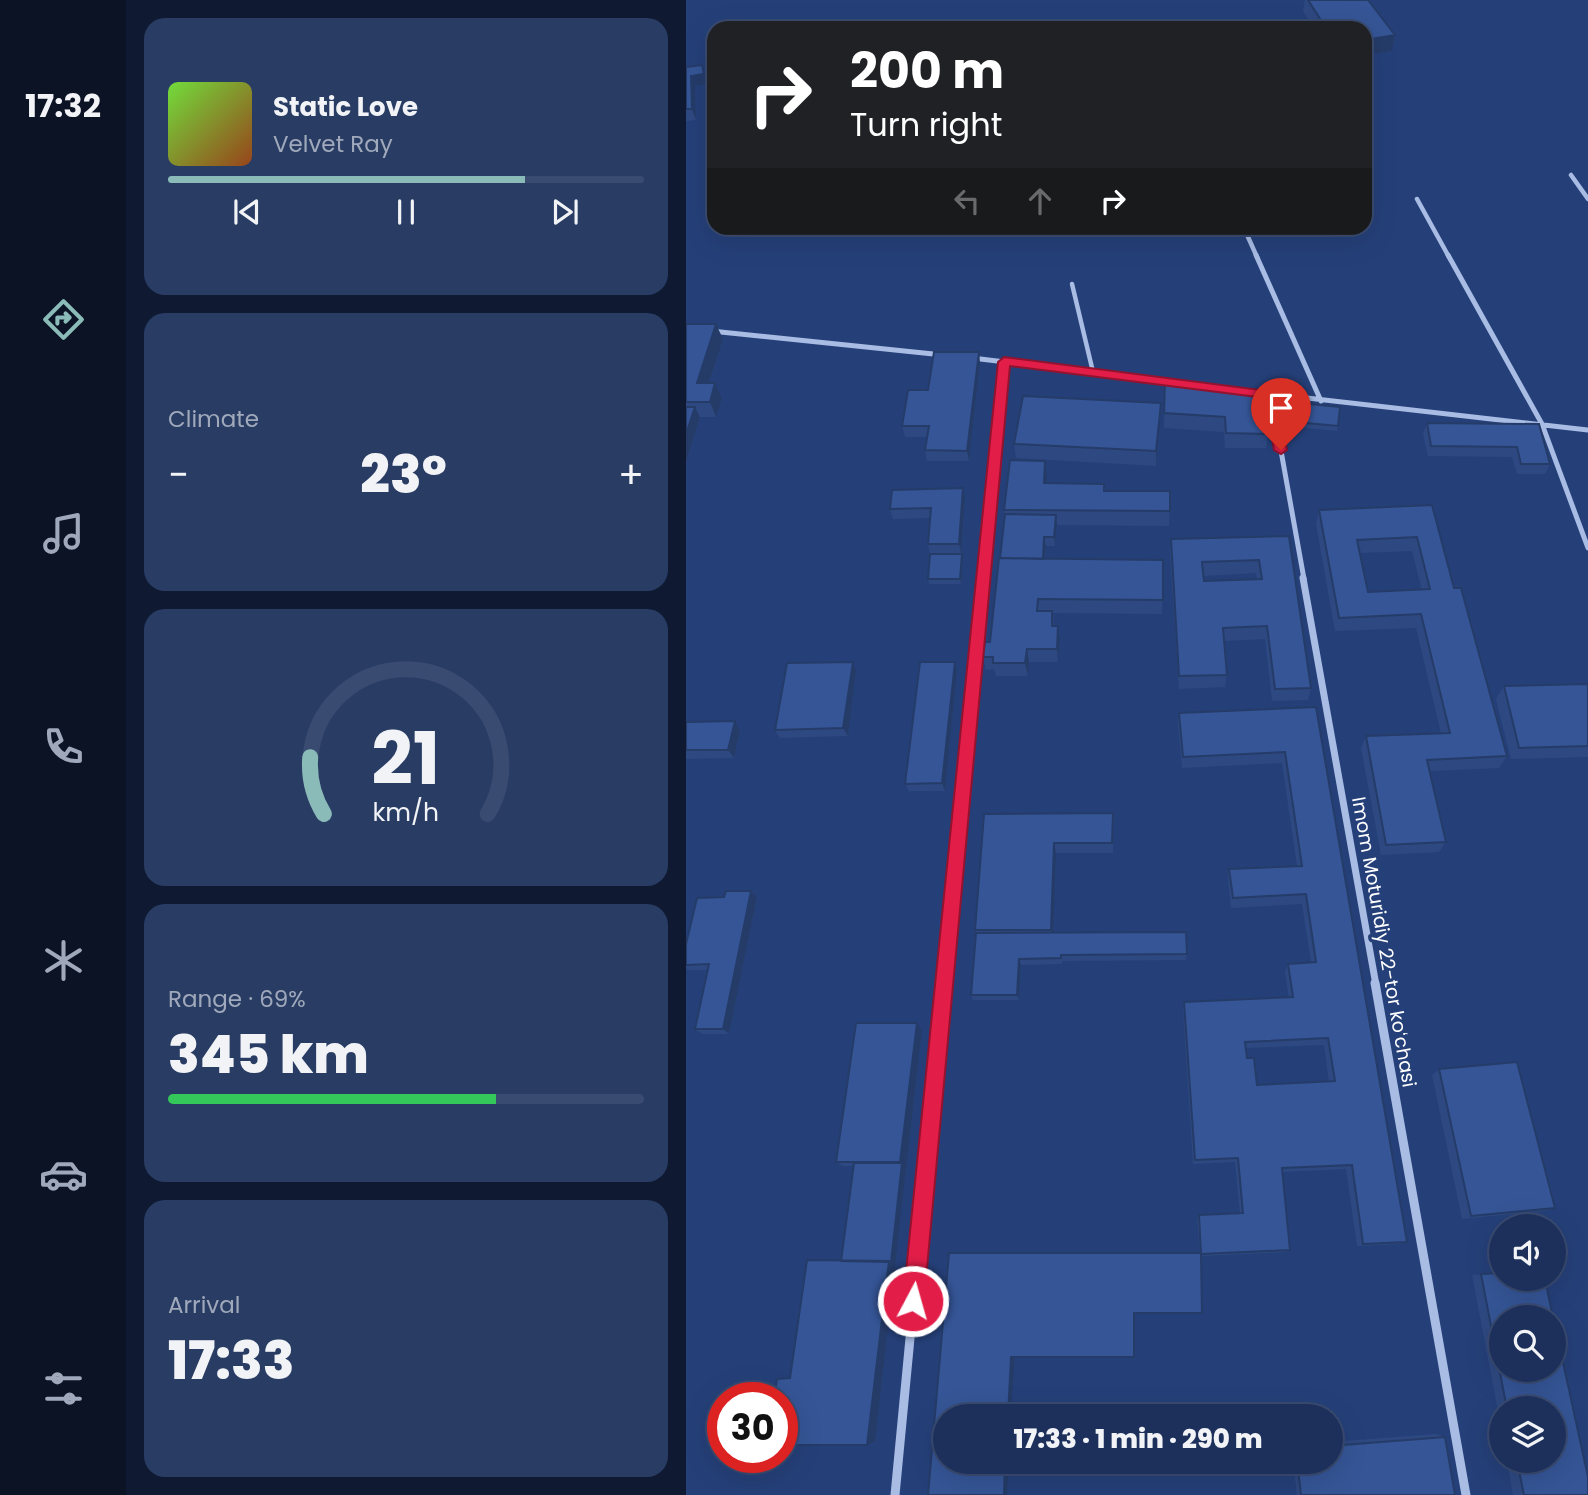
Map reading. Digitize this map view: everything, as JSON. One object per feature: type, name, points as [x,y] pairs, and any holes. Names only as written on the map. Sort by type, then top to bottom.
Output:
[{"type":"street","points":[[1571,175],[1588,199]]},
{"type":"street","points":[[1417,199],[1542,424],[1588,548]]},
{"type":"street","points":[[1247,235],[1321,401]]},
{"type":"street","points":[[700,330],[949,356]]},
{"type":"street","points":[[962,357],[1203,386]]},
{"type":"street","points":[[895,1495],[1004,362]]},
{"type":"street","points":[[1244,391],[1588,430]]},
{"type":"street","name":"Imom Moturidiy 22-tor koʻchasi","points":[[1271,395],[1466,1495]]},
{"type":"lane","points":[[1072,285],[1093,372]]},
{"type":"building","points":[[1308,0],[1368,0],[1395,35],[1372,39],[1372,21],[1322,21]]},
{"type":"building","points":[[702,65],[704,74],[691,76],[692,109],[686,109],[686,67]]},
{"type":"building","points":[[686,324],[716,324],[697,383],[715,383],[710,402],[686,402]]},
{"type":"building","points":[[934,352],[979,352],[967,451],[925,450],[929,426],[902,426],[908,390],[928,390]]},
{"type":"building","points":[[1165,382],[1262,390],[1268,434],[1226,433],[1225,417],[1164,413]]},
{"type":"building","points":[[1023,396],[1161,403],[1156,451],[1014,444]]},
{"type":"building","points":[[1298,403],[1340,407],[1338,426],[1296,422]]},
{"type":"building","points":[[686,407],[695,407],[686,434]]},
{"type":"building","points":[[1427,423],[1539,424],[1550,464],[1521,464],[1517,447],[1431,446]]},
{"type":"building","points":[[1010,460],[1045,461],[1044,483],[1104,484],[1104,491],[1170,491],[1170,511],[1004,510]]},
{"type":"building","points":[[963,488],[959,544],[928,544],[931,508],[890,509],[892,490]]},
{"type":"building","points":[[1432,505],[1454,588],[1461,588],[1507,756],[1427,760],[1446,842],[1386,845],[1366,736],[1450,733],[1421,614],[1339,618],[1319,510]],"holes":[[[1417,537],[1430,589],[1368,592],[1357,540]]]},
{"type":"building","points":[[1005,514],[1056,515],[1054,537],[1044,537],[1043,559],[1000,558]]},
{"type":"building","points":[[1289,536],[1311,688],[1275,689],[1267,626],[1223,628],[1227,675],[1179,676],[1171,539]],"holes":[[[1259,560],[1262,579],[1204,581],[1202,562]]]},
{"type":"building","points":[[930,554],[962,554],[960,579],[928,579]]},
{"type":"building","points":[[999,558],[1163,560],[1163,600],[1038,599],[1037,611],[1052,611],[1052,626],[1058,626],[1057,649],[1027,649],[1025,663],[993,663],[993,657],[983,657],[985,642],[990,642]]},
{"type":"building","points":[[853,662],[843,728],[775,730],[787,663]]},
{"type":"building","points":[[920,662],[955,662],[942,783],[905,784]]},
{"type":"building","points":[[1588,684],[1588,746],[1519,748],[1504,686]]},
{"type":"building","points":[[1316,707],[1407,1242],[1363,1244],[1352,1165],[1282,1168],[1290,1250],[1201,1254],[1199,1215],[1243,1213],[1238,1158],[1195,1160],[1184,1002],[1293,997],[1288,964],[1316,962],[1306,894],[1233,898],[1229,869],[1302,866],[1285,752],[1183,757],[1179,713]],"holes":[[[1328,1038],[1335,1081],[1257,1085],[1254,1058],[1247,1058],[1245,1042]]]},
{"type":"building","points":[[735,721],[728,750],[686,750],[686,722]]},
{"type":"building","points":[[1113,813],[1112,843],[1054,843],[1051,930],[975,930],[984,814]]},
{"type":"building","points":[[726,891],[751,891],[723,1029],[695,1029],[709,964],[686,965],[686,944],[697,898],[724,897]]},
{"type":"building","points":[[1186,932],[1187,954],[1061,955],[1061,958],[1019,959],[1017,995],[971,995],[976,933]]},
{"type":"building","points":[[856,1023],[917,1023],[900,1162],[836,1162]]},
{"type":"building","points":[[1517,1062],[1555,1208],[1471,1216],[1439,1069]]},
{"type":"building","points":[[854,1163],[902,1163],[891,1262],[841,1261]]},
{"type":"building","points":[[949,1253],[1201,1253],[1202,1313],[1134,1313],[1134,1357],[1011,1357],[1009,1404],[936,1404]]},
{"type":"building","points":[[807,1260],[889,1261],[867,1445],[798,1445],[798,1382],[777,1382],[777,1379],[790,1378]]},
{"type":"building","points":[[1481,1274],[1489,1274],[1489,1291],[1547,1291],[1550,1305],[1489,1305],[1489,1316]]},
{"type":"building","points":[[1566,1376],[1588,1477],[1588,1495],[1524,1495],[1519,1473],[1566,1473],[1566,1396],[1504,1396],[1502,1382],[1566,1382]]},
{"type":"building","points":[[933,1437],[933,1474],[1005,1474],[1004,1495],[928,1495]]},
{"type":"building","points":[[1445,1437],[1455,1495],[1301,1495],[1299,1474],[1343,1474],[1343,1445]]},
{"type":"route","points":[[913,1301],[1004,362],[1271,395],[1281,450]]}]
